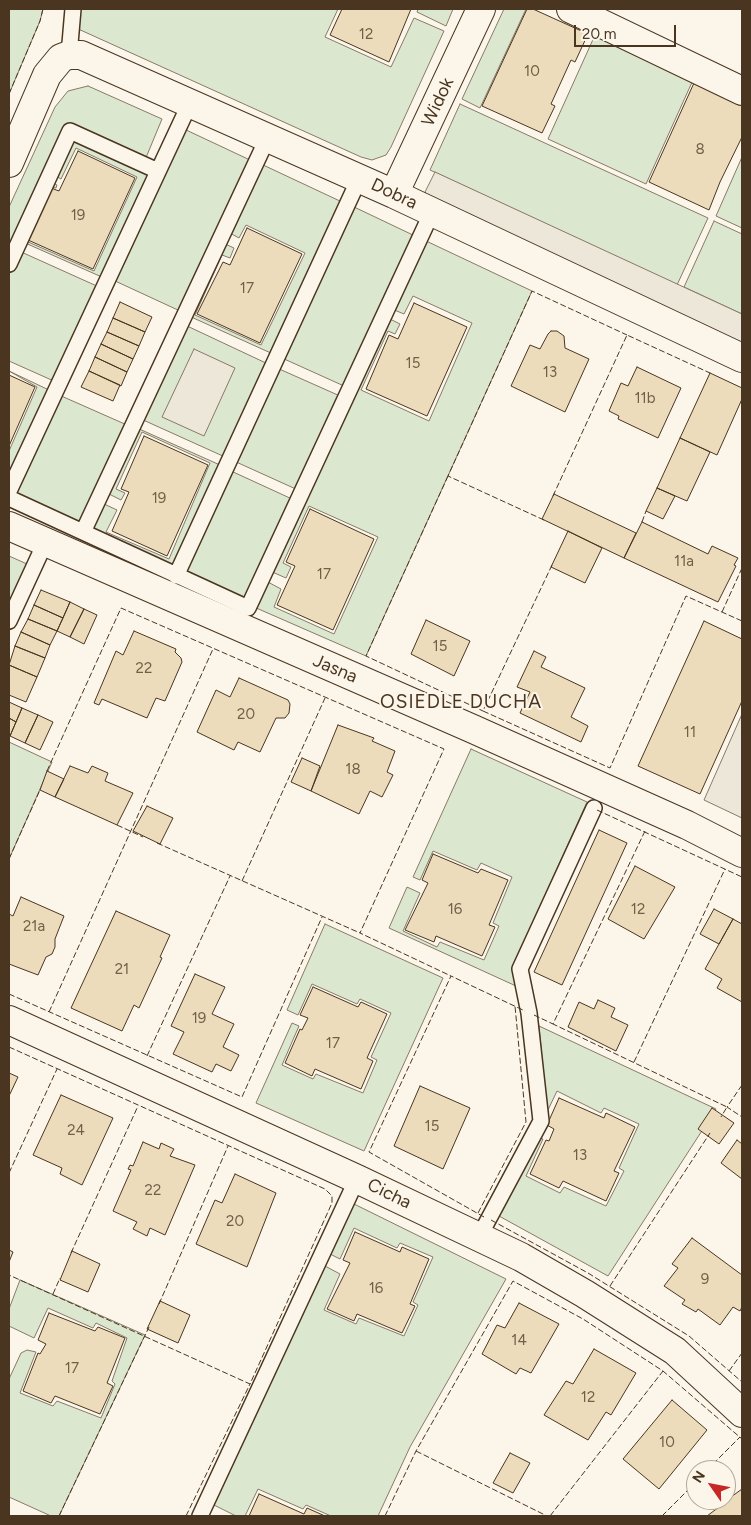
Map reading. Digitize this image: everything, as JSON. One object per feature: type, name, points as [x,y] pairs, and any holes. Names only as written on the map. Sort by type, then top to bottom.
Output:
[{"type":"street","name":"Widok","points":[[394,194],[481,9]]},
{"type":"street","points":[[571,9],[742,91]]},
{"type":"street","points":[[9,163],[47,75],[61,58],[70,55]]},
{"type":"street","name":"Dobra","points":[[70,55],[81,55],[90,58],[268,137],[394,194],[742,358]]},
{"type":"street","name":"Jasna","points":[[9,526],[473,729],[687,825],[742,853]]},
{"type":"street","name":"Cicha","points":[[9,1020],[357,1179],[521,1257],[675,1350],[742,1413]]},
{"type":"lane","points":[[70,55],[73,9]]},
{"type":"lane","points":[[9,491],[190,103]]},
{"type":"lane","points":[[9,264],[70,131],[158,171]]},
{"type":"lane","points":[[83,532],[268,137]]},
{"type":"lane","points":[[176,576],[359,179]]},
{"type":"lane","points":[[9,498],[248,608],[432,212]]},
{"type":"lane","points":[[9,621],[45,543]]},
{"type":"lane","points":[[479,1237],[541,1121],[530,1013],[520,969],[594,808]]},
{"type":"lane","points":[[200,1516],[357,1179]]},
{"type":"green space","points":[[9,9],[43,9],[40,21],[9,94]]},
{"type":"green space","points":[[78,9],[338,9],[325,37],[391,67],[414,18],[444,31],[391,147],[386,155],[372,160],[361,157],[76,28]]},
{"type":"green space","points":[[418,9],[453,9],[446,26],[417,12]]},
{"type":"green space","points":[[504,9],[526,9],[480,108],[462,99]]},
{"type":"green space","points":[[595,35],[693,80],[646,184],[548,139]]},
{"type":"green space","points":[[88,86],[162,119],[145,160],[69,127],[9,257],[9,207],[55,107],[68,91]]},
{"type":"green space","points":[[460,104],[708,218],[677,285],[430,170]]},
{"type":"green space","points":[[184,129],[250,160],[180,311],[113,280]]},
{"type":"green space","points":[[71,138],[152,175],[104,278],[23,242],[51,182],[57,185],[56,188],[51,187],[26,241],[94,271],[137,177],[76,148],[61,179],[54,175]]},
{"type":"green space","points":[[742,157],[742,228],[716,216]]},
{"type":"green space","points":[[261,164],[342,202],[273,354],[189,316],[223,243],[234,248],[230,258],[222,255],[195,315],[261,345],[305,253],[246,225],[239,238],[228,232]]},
{"type":"green space","points":[[352,206],[415,236],[344,386],[282,358]]},
{"type":"green space","points":[[714,221],[742,234],[742,314],[684,287]]},
{"type":"green space","points":[[424,240],[532,291],[366,656],[254,607],[266,581],[281,589],[274,607],[334,634],[378,537],[309,506],[283,563],[291,567],[286,578],[270,571],[388,318],[400,324],[395,334],[388,331],[361,390],[429,421],[472,323],[413,296],[404,314],[392,309]]},
{"type":"green space","points":[[19,251],[99,287],[56,382],[9,361],[9,274]]},
{"type":"green space","points":[[185,325],[268,364],[225,457],[141,419]]},
{"type":"green space","points":[[277,368],[340,396],[298,490],[234,461]]},
{"type":"green space","points":[[9,371],[51,391],[9,483],[9,451],[37,387]]},
{"type":"green space","points":[[59,395],[127,425],[80,526],[13,495]]},
{"type":"green space","points":[[137,428],[220,465],[175,569],[90,530],[102,503],[117,510],[106,532],[169,559],[210,463],[142,432],[116,489],[125,493],[121,500],[107,493]]},
{"type":"green space","points":[[231,471],[292,499],[245,603],[183,574]]},
{"type":"green space","points":[[9,556],[27,564],[9,602]]},
{"type":"green space","points":[[9,742],[52,762],[9,859]]},
{"type":"green space","points":[[471,749],[587,802],[513,966],[516,986],[389,928],[407,887],[420,893],[403,931],[437,947],[440,942],[484,960],[499,926],[493,923],[512,877],[481,863],[477,870],[433,851],[420,880],[413,877]]},
{"type":"green space","points":[[325,924],[443,978],[364,1151],[256,1103],[292,1023],[299,1026],[282,1065],[313,1079],[316,1074],[363,1093],[377,1060],[371,1057],[391,1013],[360,999],[357,1004],[312,984],[298,1015],[287,1010]]},
{"type":"green space","points":[[539,1026],[716,1109],[608,1276],[499,1216],[538,1137],[543,1139],[526,1176],[560,1193],[564,1187],[606,1206],[624,1171],[619,1168],[639,1124],[604,1108],[601,1113],[557,1091],[547,1112]]},
{"type":"green space","points":[[354,1204],[506,1279],[410,1447],[378,1516],[331,1516],[306,1505],[303,1509],[258,1489],[245,1516],[236,1516],[214,1505],[325,1266],[340,1274],[324,1310],[356,1324],[359,1318],[404,1336],[418,1305],[413,1302],[433,1257],[400,1243],[397,1248],[354,1228],[340,1259],[330,1254]]},
{"type":"green space","points":[[20,1280],[145,1335],[59,1516],[51,1516],[9,1497],[9,1379],[21,1353],[27,1350],[36,1352],[20,1393],[53,1406],[57,1401],[101,1418],[115,1384],[112,1381],[127,1338],[96,1323],[93,1328],[48,1308],[34,1338],[9,1326],[9,1309]]},
{"type":"shaded area","points":[[435,172],[742,314],[742,344],[436,203],[425,192]]},
{"type":"shaded area","points":[[194,349],[235,368],[204,436],[162,417]]},
{"type":"shaded area","points":[[742,714],[742,818],[704,800]]},
{"type":"building","points":[[342,9],[411,9],[389,62],[330,35]]},
{"type":"building","points":[[527,9],[533,9],[588,34],[575,62],[571,60],[551,104],[555,106],[542,133],[482,106]]},
{"type":"building","points":[[694,83],[742,105],[742,137],[720,182],[709,210],[649,182]]},
{"type":"building","points":[[78,151],[135,178],[93,269],[28,240],[51,188],[59,191]]},
{"type":"building","points":[[247,228],[302,254],[260,343],[197,314],[223,262],[230,265]]},
{"type":"building","points":[[120,302],[152,317],[145,332],[113,318]]},
{"type":"building","points":[[414,303],[467,327],[427,416],[366,389],[389,335],[398,339]]},
{"type":"building","points":[[113,318],[145,332],[139,346],[107,332]]},
{"type":"building","points":[[551,331],[557,331],[564,336],[565,348],[589,359],[565,412],[511,386],[530,345],[540,349]]},
{"type":"building","points":[[107,332],[139,346],[133,359],[101,344]]},
{"type":"building","points":[[101,344],[133,359],[127,372],[95,357]]},
{"type":"building","points":[[95,357],[127,372],[121,386],[89,371]]},
{"type":"building","points":[[637,367],[681,388],[658,438],[618,419],[619,416],[609,411],[621,383],[628,386]]},
{"type":"building","points":[[89,371],[120,385],[113,401],[81,387]]},
{"type":"building","points":[[710,373],[742,388],[742,399],[717,455],[680,438]]},
{"type":"building","points":[[9,375],[35,387],[9,446]]},
{"type":"building","points":[[144,436],[208,465],[167,556],[112,531],[129,492],[121,489]]},
{"type":"building","points":[[680,438],[710,452],[687,501],[657,488]]},
{"type":"building","points":[[657,488],[675,496],[663,519],[646,511]]},
{"type":"building","points":[[554,494],[636,533],[624,558],[542,519]]},
{"type":"building","points":[[310,509],[374,539],[333,630],[277,605],[295,566],[286,562]]},
{"type":"building","points":[[642,522],[708,554],[712,546],[738,558],[718,602],[624,558]]},
{"type":"building","points":[[568,531],[602,548],[585,583],[551,567]]},
{"type":"building","points":[[41,590],[70,602],[63,618],[34,605]]},
{"type":"building","points":[[70,602],[84,609],[70,637],[57,631]]},
{"type":"building","points":[[34,605],[63,618],[57,631],[28,619]]},
{"type":"building","points":[[84,609],[97,615],[84,644],[70,637]]},
{"type":"building","points":[[28,619],[57,631],[50,645],[21,632]]},
{"type":"building","points":[[426,620],[470,641],[454,676],[411,654]]},
{"type":"building","points":[[704,621],[742,639],[742,701],[700,794],[638,766]]},
{"type":"building","points":[[134,631],[176,649],[175,652],[182,662],[165,701],[156,698],[147,718],[102,699],[99,705],[94,703],[116,651],[123,655]]},
{"type":"building","points":[[21,632],[50,645],[45,658],[15,646]]},
{"type":"building","points":[[15,646],[45,658],[37,677],[9,665]]},
{"type":"building","points":[[534,651],[546,657],[541,667],[585,688],[571,717],[588,726],[581,742],[520,713],[530,692],[517,687]]},
{"type":"building","points":[[9,665],[37,677],[26,702],[9,695]]},
{"type":"building","points":[[239,678],[288,700],[290,704],[289,713],[285,718],[276,718],[260,752],[238,742],[234,750],[197,732],[216,690],[230,697]]},
{"type":"building","points":[[9,702],[22,708],[16,722],[9,718]]},
{"type":"building","points":[[22,708],[38,715],[25,743],[10,736]]},
{"type":"building","points":[[38,715],[53,722],[40,750],[25,743]]},
{"type":"building","points":[[9,718],[16,722],[10,736],[9,736]]},
{"type":"building","points":[[338,725],[374,738],[372,741],[395,751],[387,772],[393,775],[382,797],[370,791],[359,814],[311,791]]},
{"type":"building","points":[[302,758],[320,766],[311,791],[291,782]]},
{"type":"building","points":[[70,766],[88,773],[92,766],[108,773],[105,781],[133,793],[117,825],[55,797]]},
{"type":"building","points":[[47,771],[64,779],[55,797],[40,790]]},
{"type":"building","points":[[147,806],[173,818],[160,844],[133,831]]},
{"type":"building","points":[[599,830],[627,843],[562,985],[534,972]]},
{"type":"building","points":[[433,854],[478,873],[481,869],[508,880],[489,925],[495,927],[482,956],[436,936],[434,942],[405,930],[428,883],[422,880]]},
{"type":"building","points":[[635,866],[675,887],[644,939],[608,919]]},
{"type":"building","points":[[21,897],[64,916],[55,939],[55,947],[52,954],[46,957],[38,975],[9,964],[9,914],[13,916]]},
{"type":"building","points":[[714,909],[733,919],[719,944],[700,934]]},
{"type":"building","points":[[116,911],[170,935],[160,957],[162,958],[139,1008],[134,1005],[122,1031],[71,1008]]},
{"type":"building","points":[[733,919],[742,924],[742,1002],[717,988],[722,979],[705,969]]},
{"type":"building","points":[[195,974],[225,987],[212,1014],[234,1024],[223,1047],[239,1055],[231,1071],[216,1064],[212,1072],[173,1054],[184,1032],[171,1026]]},
{"type":"building","points":[[313,987],[358,1007],[361,1002],[387,1014],[367,1058],[373,1061],[361,1089],[315,1069],[312,1076],[285,1063],[300,1029],[302,1030],[308,1018],[300,1015]]},
{"type":"building","points":[[598,1000],[615,1008],[611,1017],[628,1025],[616,1051],[568,1027],[579,1002],[594,1009]]},
{"type":"building","points":[[9,1073],[18,1077],[9,1096]]},
{"type":"building","points":[[420,1086],[470,1108],[443,1169],[394,1146]]},
{"type":"building","points":[[61,1095],[113,1118],[82,1185],[60,1174],[62,1168],[33,1155]]},
{"type":"building","points":[[559,1098],[604,1118],[606,1113],[635,1127],[614,1171],[619,1173],[606,1201],[563,1181],[559,1188],[530,1174],[546,1140],[549,1141],[554,1129],[547,1125]]},
{"type":"building","points":[[712,1108],[734,1123],[719,1144],[698,1129]]},
{"type":"building","points":[[737,1140],[742,1144],[742,1179],[721,1163]]},
{"type":"building","points":[[143,1142],[159,1149],[161,1143],[174,1149],[170,1156],[195,1165],[165,1235],[150,1228],[147,1236],[133,1229],[137,1222],[113,1211],[131,1170],[128,1169],[130,1165],[133,1166]]},
{"type":"building","points":[[235,1174],[276,1193],[247,1267],[196,1244],[215,1200],[222,1203]]},
{"type":"building","points":[[355,1232],[400,1252],[402,1247],[429,1259],[410,1304],[415,1306],[402,1333],[357,1314],[354,1321],[327,1309],[350,1263],[343,1260]]},
{"type":"building","points":[[692,1238],[742,1275],[742,1307],[740,1311],[733,1307],[720,1325],[698,1309],[696,1312],[682,1304],[685,1300],[664,1286],[678,1268],[672,1264]]},
{"type":"building","points":[[9,1250],[13,1252],[9,1262]]},
{"type":"building","points":[[72,1251],[100,1264],[88,1292],[60,1280]]},
{"type":"building","points":[[160,1301],[190,1315],[178,1343],[147,1329]]},
{"type":"building","points":[[519,1303],[559,1324],[531,1373],[520,1368],[516,1374],[482,1354],[497,1325],[505,1328]]},
{"type":"building","points":[[49,1313],[95,1331],[98,1327],[125,1338],[107,1383],[113,1386],[100,1414],[55,1396],[51,1403],[23,1391],[38,1353],[40,1354],[46,1344],[38,1340]]},
{"type":"building","points":[[594,1349],[636,1373],[611,1415],[606,1412],[588,1440],[544,1415],[566,1381],[573,1384]]},
{"type":"building","points":[[672,1400],[707,1430],[659,1489],[623,1459]]},
{"type":"building","points":[[510,1453],[530,1463],[513,1493],[493,1483]]},
{"type":"building","points":[[742,1489],[742,1516],[707,1516],[715,1510],[736,1510],[736,1493]]},
{"type":"building","points":[[259,1494],[304,1514],[307,1508],[325,1516],[249,1516]]},
{"type":"fence","points":[[9,94],[40,21],[43,9]]},
{"type":"fence","points":[[544,520],[448,476],[532,291],[627,335]]},
{"type":"fence","points":[[553,496],[627,335],[710,373]]},
{"type":"fence","points":[[448,476],[366,656],[483,711]]},
{"type":"fence","points":[[642,522],[646,511]]},
{"type":"fence","points":[[552,565],[483,711],[610,768],[686,596],[742,621]]},
{"type":"fence","points":[[722,612],[742,568]]},
{"type":"fence","points":[[47,771],[121,608],[444,749],[360,933],[451,976]]},
{"type":"fence","points":[[49,1012],[213,649]]},
{"type":"fence","points":[[242,881],[325,698]]},
{"type":"fence","points":[[9,859],[40,790]]},
{"type":"fence","points":[[597,810],[742,877]]},
{"type":"fence","points":[[117,825],[143,837]]},
{"type":"fence","points":[[645,831],[553,1024],[727,1107],[721,1117]]},
{"type":"fence","points":[[157,843],[360,933]]},
{"type":"fence","points":[[634,1062],[725,869]]},
{"type":"fence","points":[[147,1056],[230,876]]},
{"type":"fence","points":[[9,994],[242,1097],[322,917]]},
{"type":"fence","points":[[484,1217],[369,1152],[451,976],[525,1011]]},
{"type":"fence","points":[[478,1213],[526,1122],[515,1006]]},
{"type":"fence","points":[[534,1015],[553,1024]]},
{"type":"fence","points":[[9,1047],[325,1189],[332,1196],[332,1203],[250,1384],[9,1275]]},
{"type":"fence","points":[[9,1173],[57,1069]]},
{"type":"fence","points":[[742,1085],[727,1107],[742,1117]]},
{"type":"fence","points":[[71,1253],[138,1106]]},
{"type":"fence","points":[[610,1286],[710,1133]]},
{"type":"fence","points":[[159,1304],[228,1146]]},
{"type":"fence","points":[[491,1220],[588,1273],[689,1336],[742,1382]]},
{"type":"fence","points":[[53,1294],[60,1278]]},
{"type":"fence","points":[[385,1516],[416,1451],[513,1281],[583,1319],[663,1371],[742,1439]]},
{"type":"fence","points":[[59,1516],[149,1327]]},
{"type":"fence","points":[[729,1371],[742,1353]]},
{"type":"fence","points":[[550,1516],[663,1371]]},
{"type":"fence","points":[[186,1516],[250,1384]]},
{"type":"fence","points":[[717,1460],[740,1437]]},
{"type":"fence","points":[[416,1451],[547,1516]]},
{"type":"fence","points":[[662,1516],[686,1492]]},
{"type":"district","name":"OSIEDLE DUCHA","points":[[461,702]]}]
